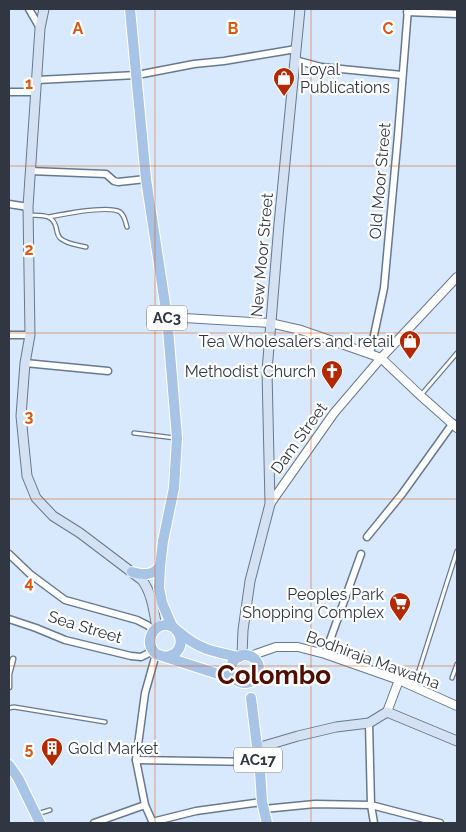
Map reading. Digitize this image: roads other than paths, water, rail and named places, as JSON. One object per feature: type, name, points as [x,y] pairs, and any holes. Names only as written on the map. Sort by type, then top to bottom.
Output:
[{"type":"main road","points":[[44,9],[40,28],[28,211],[30,335],[25,363],[21,416],[27,476],[36,498],[53,516],[80,533],[146,584],[154,612],[156,629]]},
{"type":"main road","name":"AC3","points":[[130,9],[146,178],[167,317],[177,438],[174,488],[163,540],[159,588],[162,603],[175,629]]},
{"type":"main road","name":"New Moor Street","points":[[270,504],[267,371],[300,9]]},
{"type":"main road","name":"Dam Street","points":[[244,656],[243,630],[250,581],[270,504]]},
{"type":"main road","points":[[132,572],[142,575],[150,574],[156,572],[160,566]]},
{"type":"main road","points":[[175,629],[181,636],[178,650],[175,654],[158,654],[150,642],[150,637],[156,629],[163,625],[175,629],[190,642],[201,648],[244,656],[257,662],[259,670],[256,678],[245,681],[232,674],[231,670],[234,661],[244,656]]},
{"type":"main road","name":"Sea Street","points":[[158,654],[245,681]]},
{"type":"main road","name":"AC17","points":[[245,681],[251,698],[263,805],[267,823]]},
{"type":"main road","points":[[257,748],[336,727],[369,722],[387,712],[457,741]]},
{"type":"main road","points":[[9,765],[18,778],[38,819]]},
{"type":"street","points":[[29,9],[40,28]]},
{"type":"street","points":[[407,10],[457,14]]},
{"type":"street","name":"Old Moor Street","points":[[370,354],[384,288],[407,10]]},
{"type":"street","points":[[37,80],[137,76],[194,64],[296,49]]},
{"type":"street","points":[[295,60],[322,67],[402,75]]},
{"type":"street","points":[[9,92],[36,92]]},
{"type":"street","points":[[30,171],[106,174],[118,182],[146,178]]},
{"type":"street","points":[[9,204],[28,211]]},
{"type":"street","name":"Dam Street","points":[[270,504],[334,413],[381,358],[457,277]]},
{"type":"street","points":[[167,317],[270,323],[301,330],[381,358],[455,426],[367,537]]},
{"type":"street","points":[[9,335],[30,335]]},
{"type":"street","points":[[25,363],[108,371]]},
{"type":"street","points":[[9,554],[30,574],[65,600],[137,620],[156,629]]},
{"type":"street","points":[[325,654],[361,554]]},
{"type":"street","name":"Sea Street","points":[[9,619],[65,640],[131,656],[141,657],[158,654]]},
{"type":"street","name":"Bodhiraja Mawatha","points":[[244,656],[276,647],[298,647],[325,654],[399,680],[457,706]]},
{"type":"street","points":[[158,654],[146,693],[136,760],[145,805],[152,823],[196,811],[263,805],[315,804],[371,805],[440,823]]},
{"type":"street","points":[[9,687],[9,674],[13,659]]},
{"type":"street","points":[[387,712],[399,680]]},
{"type":"street","points":[[369,722],[371,805],[374,823]]},
{"type":"street","points":[[136,760],[259,762]]},
{"type":"street","points":[[94,823],[145,805]]},
{"type":"lane","points":[[28,211],[49,217],[88,210],[113,210],[120,212],[124,216],[127,226]]},
{"type":"lane","points":[[49,217],[54,222],[58,236],[61,239],[86,247]]},
{"type":"lane","points":[[421,396],[457,353]]},
{"type":"lane","points":[[134,433],[177,438]]},
{"type":"lane","points":[[414,687],[457,551]]},
{"type":"lane","points":[[452,678],[457,664]]},
{"type":"lane","points":[[9,708],[14,707],[106,722]]},
{"type":"lane","points":[[38,819],[50,810]]},
{"type":"place","name":"Loyal Publications","points":[[284,97]]},
{"type":"place","name":"Tea Wholesalers and retail","points":[[410,360]]},
{"type":"place","name":"Methodist Church","points":[[332,390]]},
{"type":"place","name":"Peoples Park Shopping Complex","points":[[400,622]]},
{"type":"place","name":"Gold Market","points":[[52,767]]},
{"type":"district","name":"Colombo","points":[[274,675]]}]
